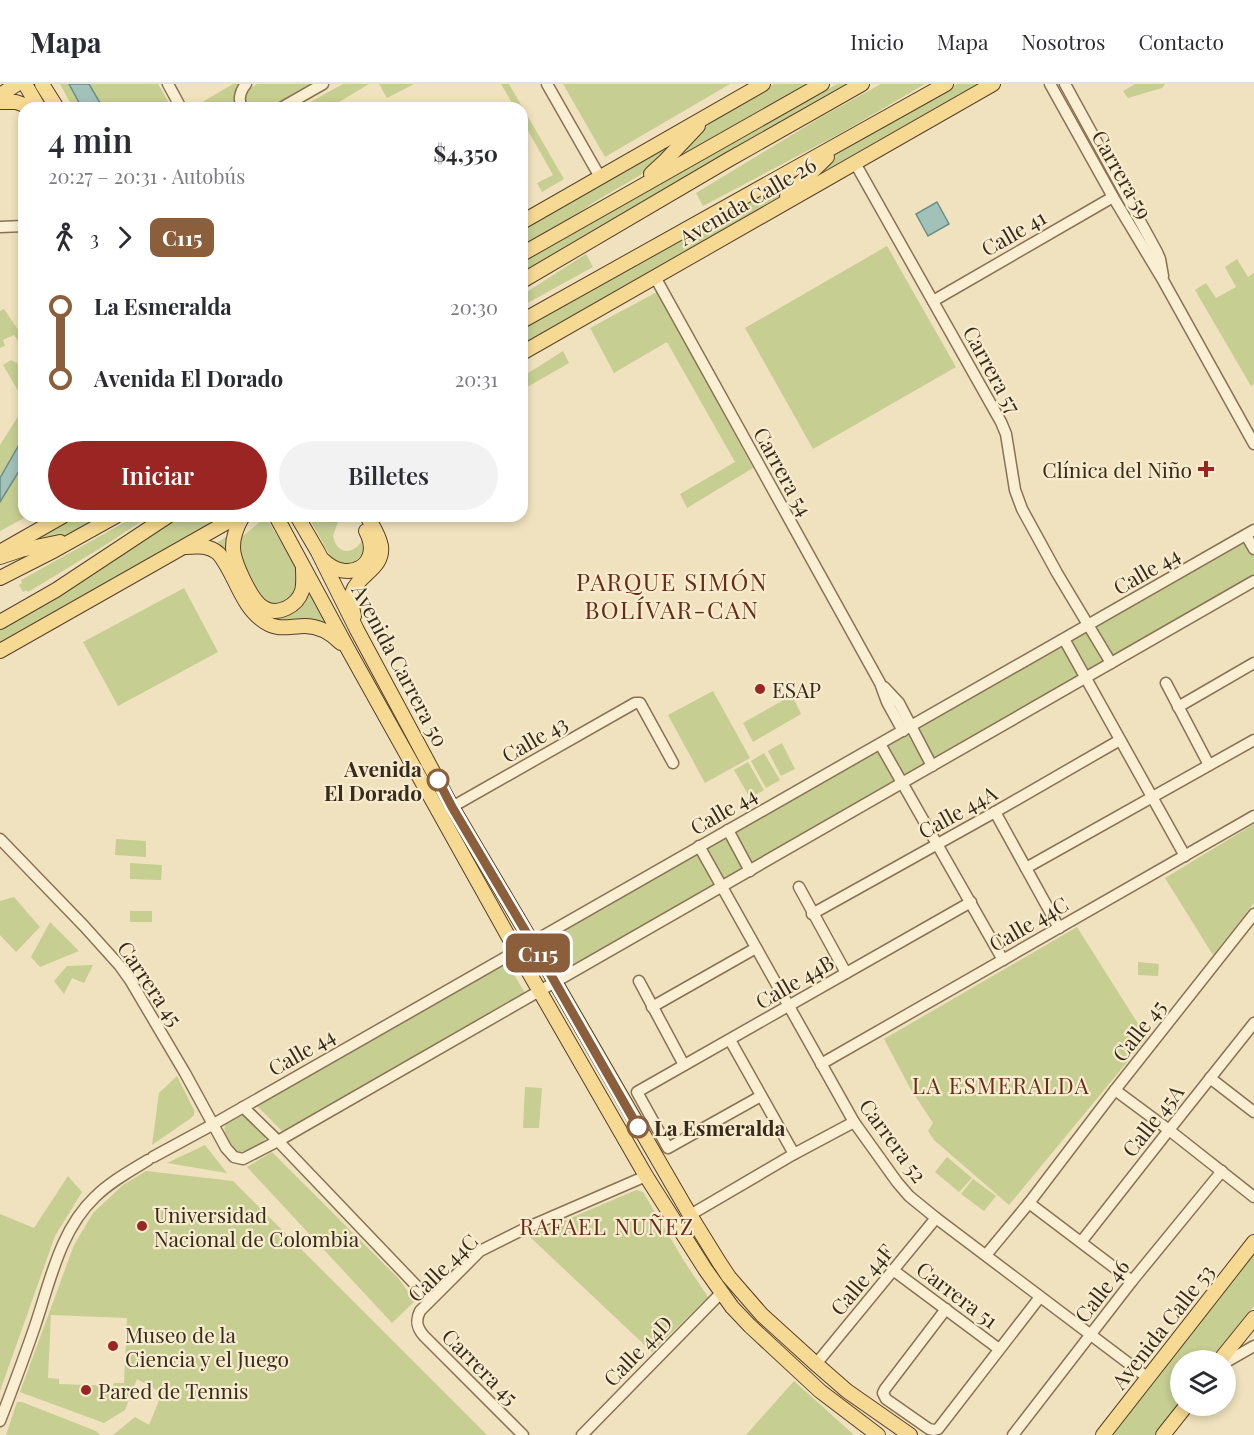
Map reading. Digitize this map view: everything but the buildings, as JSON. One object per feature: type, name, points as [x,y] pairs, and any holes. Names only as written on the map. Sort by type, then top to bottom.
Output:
[{"type":"main road","points":[[0,95],[17,84]]},
{"type":"main road","points":[[25,84],[36,102]]},
{"type":"main road","points":[[42,84],[53,102]]},
{"type":"main road","points":[[48,84],[54,102]]},
{"type":"main road","points":[[528,219],[763,84]]},
{"type":"main road","points":[[528,251],[822,84]]},
{"type":"main road","name":"Avenida Calle 26","points":[[528,277],[862,84]]},
{"type":"main road","name":"Avenida Calle 26","points":[[528,318],[946,84]]},
{"type":"main road","name":"Avenida Calle 26","points":[[528,350],[993,84]]},
{"type":"main road","points":[[0,102],[18,103]]},
{"type":"main road","points":[[629,193],[658,169],[711,114]]},
{"type":"main road","points":[[775,208],[847,140]]},
{"type":"main road","points":[[0,552],[51,522]]},
{"type":"main road","points":[[0,578],[104,522]]},
{"type":"main road","points":[[0,622],[56,590],[159,522]]},
{"type":"main road","points":[[0,651],[228,522]]},
{"type":"main road","points":[[240,522],[234,536],[234,553],[245,581],[260,605],[276,611],[287,608],[297,600],[304,580],[300,559]]},
{"type":"main road","name":"Avenida Carrera 50","points":[[279,522],[517,951],[646,1176],[721,1293],[750,1326],[799,1373],[876,1435]]},
{"type":"main road","name":"Avenida Carrera 50","points":[[300,522],[452,807],[690,1215],[729,1277],[762,1315],[816,1364],[847,1391],[910,1435]]},
{"type":"main road","points":[[319,555],[329,566],[339,571],[352,570],[365,564],[369,559],[372,546],[361,522]]},
{"type":"main road","points":[[357,630],[352,593],[358,582],[378,563],[381,554],[379,538],[370,522]]},
{"type":"main road","points":[[0,557],[55,543],[89,530]]},
{"type":"main road","points":[[185,547],[214,549],[250,610],[265,623],[277,628],[303,626],[325,630],[349,651]]},
{"type":"main road","name":"Avenida Calle 53","points":[[1103,1435],[1254,1242]]},
{"type":"main road","points":[[1228,1350],[1254,1318]]},
{"type":"main road","points":[[1163,1435],[1178,1416]]},
{"type":"street","points":[[168,84],[178,102]]},
{"type":"street","points":[[240,102],[240,94],[246,84]]},
{"type":"street","points":[[292,102],[323,84]]},
{"type":"street","points":[[548,84],[600,177]]},
{"type":"street","name":"Carrera 59","points":[[1050,84],[1254,444]]},
{"type":"street","name":"Carrera 59","points":[[1065,84],[1157,252],[1164,282]]},
{"type":"street","name":"Carrera 57","points":[[855,164],[1001,422],[1006,434],[1015,490],[1022,509],[1111,663]]},
{"type":"street","name":"Calle 41","points":[[933,301],[1113,197]]},
{"type":"street","points":[[0,227],[18,226]]},
{"type":"street","name":"Carrera 54","points":[[655,277],[880,683],[899,704],[907,729],[932,766]]},
{"type":"street","points":[[1250,533],[1254,549]]},
{"type":"street","name":"Calle 44","points":[[0,1421],[68,1234],[95,1197],[109,1185],[151,1158],[1250,533]]},
{"type":"street","points":[[278,1141],[1254,581]]},
{"type":"street","points":[[1064,639],[1185,856]]},
{"type":"street","points":[[1178,707],[1254,663]]},
{"type":"street","points":[[1166,683],[1209,765]]},
{"type":"street","name":"Calle 43","points":[[452,807],[636,703],[640,704],[672,763]]},
{"type":"street","name":"Calle 44A","points":[[812,914],[1120,740]]},
{"type":"street","points":[[1026,868],[1254,740]]},
{"type":"street","points":[[879,744],[1004,960]]},
{"type":"street","points":[[995,812],[1059,928]]},
{"type":"street","name":"Calle 44C","points":[[821,1064],[1254,816]]},
{"type":"street","points":[[728,830],[750,871]]},
{"type":"street","name":"Carrera 45","points":[[0,839],[120,966],[185,1073],[212,1125],[234,1157],[243,1159],[278,1141]]},
{"type":"street","name":"Carrera 52","points":[[699,846],[854,1122],[897,1182],[909,1196],[936,1218],[1148,1378]]},
{"type":"street","points":[[799,887],[846,973]]},
{"type":"street","name":"Calle 44B","points":[[760,1096],[668,1148],[637,1092],[971,902]]},
{"type":"street","name":"Calle 45","points":[[986,1255],[1029,1203],[1115,1090],[1250,928],[1254,914]]},
{"type":"street","points":[[652,1006],[756,948]]},
{"type":"street","points":[[639,981],[684,1065]]},
{"type":"street","name":"Calle 45A","points":[[1081,1242],[1254,1023]]},
{"type":"street","points":[[730,1040],[794,1154]]},
{"type":"street","points":[[1210,1078],[1254,1112]]},
{"type":"street","points":[[1115,1090],[1254,1197]]},
{"type":"street","points":[[243,1107],[430,1300]]},
{"type":"street","points":[[690,1215],[854,1122]]},
{"type":"street","name":"Calle 46","points":[[1013,1435],[1132,1281],[1222,1171]]},
{"type":"street","name":"Calle 44C","points":[[417,1321],[420,1311],[480,1251],[526,1228],[646,1176]]},
{"type":"street","points":[[1029,1203],[1132,1281]]},
{"type":"street","name":"Calle 44F","points":[[816,1364],[936,1218]]},
{"type":"street","name":"Carrera 51","points":[[893,1270],[999,1350]]},
{"type":"street","name":"Calle 44D","points":[[582,1435],[721,1293]]},
{"type":"street","points":[[945,1309],[883,1394],[886,1399],[929,1429],[934,1430],[938,1429],[1040,1297]]},
{"type":"street","name":"Carrera 45","points":[[417,1321],[424,1336],[523,1435]]},
{"type":"street","points":[[1236,1356],[1254,1346]]},
{"type":"green space","points":[[60,84],[158,84],[168,102],[70,102]]},
{"type":"green space","points":[[233,84],[240,84],[235,95],[237,102],[202,102]]},
{"type":"green space","points":[[257,84],[313,84],[281,102],[245,102],[246,91]]},
{"type":"green space","points":[[343,84],[369,84],[339,102],[312,101]]},
{"type":"green space","points":[[379,84],[414,84],[387,98]]},
{"type":"green space","points":[[501,84],[509,84],[519,102],[512,102]]},
{"type":"green space","points":[[563,84],[730,84],[605,157]]},
{"type":"green space","points":[[774,84],[809,84],[670,163],[719,114]]},
{"type":"green space","points":[[837,84],[856,84],[528,273],[528,259]]},
{"type":"green space","points":[[881,84],[925,84],[841,133],[703,206],[696,193],[823,116]]},
{"type":"green space","points":[[957,84],[982,84],[803,186],[826,161]]},
{"type":"green space","points":[[1135,84],[1165,84],[1162,88],[1128,98],[1123,91]]},
{"type":"green space","points":[[528,117],[564,179],[542,192],[537,183],[553,175],[528,131]]},
{"type":"green space","points":[[687,132],[666,156],[642,174],[528,244],[528,224]]},
{"type":"green space","points":[[817,160],[781,197],[528,343],[528,323]]},
{"type":"green space","points":[[887,246],[956,367],[813,449],[745,328]]},
{"type":"green space","points":[[586,254],[593,267],[528,303],[528,291]]},
{"type":"green space","points":[[1237,259],[1248,277],[1254,273],[1254,384],[1251,386],[1195,290],[1206,283],[1216,298],[1236,287],[1225,267]]},
{"type":"green space","points":[[657,292],[753,468],[687,508],[680,494],[735,462],[667,342],[614,373],[590,328]]},
{"type":"green space","points":[[4,309],[18,330],[18,341],[14,335],[3,340],[5,346],[0,348],[0,311]]},
{"type":"green space","points":[[563,351],[569,363],[528,387],[528,373]]},
{"type":"green space","points":[[11,360],[18,364],[18,391],[3,365]]},
{"type":"green space","points":[[18,416],[18,521],[0,531],[0,445]]},
{"type":"green space","points":[[58,522],[94,522],[63,537],[15,545]]},
{"type":"green space","points":[[125,522],[141,522],[28,592],[27,590],[23,592],[19,585],[22,583],[21,580]]},
{"type":"green space","points":[[168,522],[216,522],[0,646],[0,627]]},
{"type":"green space","points":[[260,522],[269,522],[299,572],[296,597],[276,606],[263,602],[241,566],[239,539]]},
{"type":"green space","points":[[311,522],[338,522],[333,536],[335,543],[342,550],[355,548],[363,539],[363,554],[352,564],[347,566],[333,561]]},
{"type":"green space","points":[[231,534],[238,571],[276,614],[307,586],[331,631],[268,620],[213,545]]},
{"type":"green space","points":[[1254,535],[1254,575],[564,971],[547,940]]},
{"type":"green space","points":[[184,588],[218,652],[118,706],[83,642]]},
{"type":"green space","points":[[713,691],[750,758],[705,783],[668,715]]},
{"type":"green space","points":[[792,695],[801,714],[753,742],[743,723]]},
{"type":"green space","points":[[782,743],[795,769],[781,776],[768,751]]},
{"type":"green space","points":[[764,753],[780,780],[766,788],[751,761]]},
{"type":"green space","points":[[748,762],[764,790],[750,798],[734,770]]},
{"type":"green space","points":[[1254,824],[1254,903],[1213,955],[1165,878]]},
{"type":"green space","points":[[116,839],[146,841],[146,857],[115,855]]},
{"type":"green space","points":[[130,863],[162,865],[161,880],[130,879]]},
{"type":"green space","points":[[14,897],[40,927],[16,952],[0,935],[0,901]]},
{"type":"green space","points":[[130,911],[152,911],[152,922],[130,922]]},
{"type":"green space","points":[[50,922],[79,951],[40,967],[31,957]]},
{"type":"green space","points":[[1077,927],[1147,1038],[1009,1205],[934,1140],[928,1131],[933,1123],[910,1088],[884,1039]]},
{"type":"green space","points":[[506,961],[525,993],[282,1131],[256,1105]]},
{"type":"green space","points":[[1138,962],[1159,964],[1158,976],[1138,975]]},
{"type":"green space","points":[[93,965],[84,983],[72,978],[64,994],[54,981],[67,966]]},
{"type":"green space","points":[[177,1076],[194,1110],[194,1115],[152,1145],[159,1093]]},
{"type":"green space","points":[[525,1087],[542,1088],[539,1128],[523,1128]]},
{"type":"green space","points":[[243,1111],[266,1135],[265,1140],[260,1144],[237,1153],[227,1139],[225,1126],[230,1119]]},
{"type":"green space","points":[[205,1145],[227,1173],[167,1163]]},
{"type":"green space","points":[[272,1152],[398,1278],[415,1301],[392,1323],[247,1167]]},
{"type":"green space","points":[[947,1157],[972,1178],[959,1192],[935,1172]]},
{"type":"green space","points":[[146,1171],[233,1181],[487,1435],[113,1435],[135,1417],[149,1425],[162,1393],[137,1379],[125,1410],[104,1423],[20,1392],[74,1245],[93,1213],[123,1185]],"holes":[[[51,1315],[127,1318],[124,1383],[114,1383],[113,1386],[59,1384],[59,1379],[48,1378]]]},
{"type":"green space","points":[[68,1176],[82,1192],[55,1236],[0,1391],[0,1214],[34,1228]]},
{"type":"green space","points":[[973,1179],[996,1196],[984,1211],[961,1194]]},
{"type":"green space","points":[[636,1190],[643,1192],[708,1297],[652,1352],[529,1236]]},
{"type":"green space","points":[[1254,1250],[1254,1306],[1220,1350],[1176,1350]]},
{"type":"green space","points":[[1170,1358],[1170,1415],[1155,1435],[1110,1435]]},
{"type":"green space","points":[[794,1381],[853,1434],[746,1435]]},
{"type":"green space","points":[[17,1402],[96,1431],[100,1435],[6,1435]]},
{"type":"water","points":[[69,84],[89,84],[100,102],[79,102]]},
{"type":"water","points":[[937,202],[949,224],[928,236],[916,214]]},
{"type":"water","points":[[18,446],[18,473],[0,502],[0,478]]},
{"type":"bus line","name":"C115","points":[[438,780],[638,1127]]},
{"type":"place","name":"Clínica del Niño","points":[[1206,469]]},
{"type":"place","name":"ESAP","points":[[760,689]]},
{"type":"place","name":"Avenida El Dorado","points":[[438,780]]},
{"type":"place","name":"La Esmeralda","points":[[638,1127]]},
{"type":"place","name":"Universidad Nacional de Colombia","points":[[142,1226]]},
{"type":"place","name":"Museo de la Ciencia y el Juego","points":[[113,1346]]},
{"type":"place","name":"Pared de Tennis","points":[[86,1390]]},
{"type":"district","name":"PARQUE SIMÓN BOLÍVAR-CAN","points":[[672,595]]},
{"type":"district","name":"LA ESMERALDA","points":[[1001,1085]]},
{"type":"district","name":"RAFAEL NUÑEZ","points":[[607,1226]]}]
